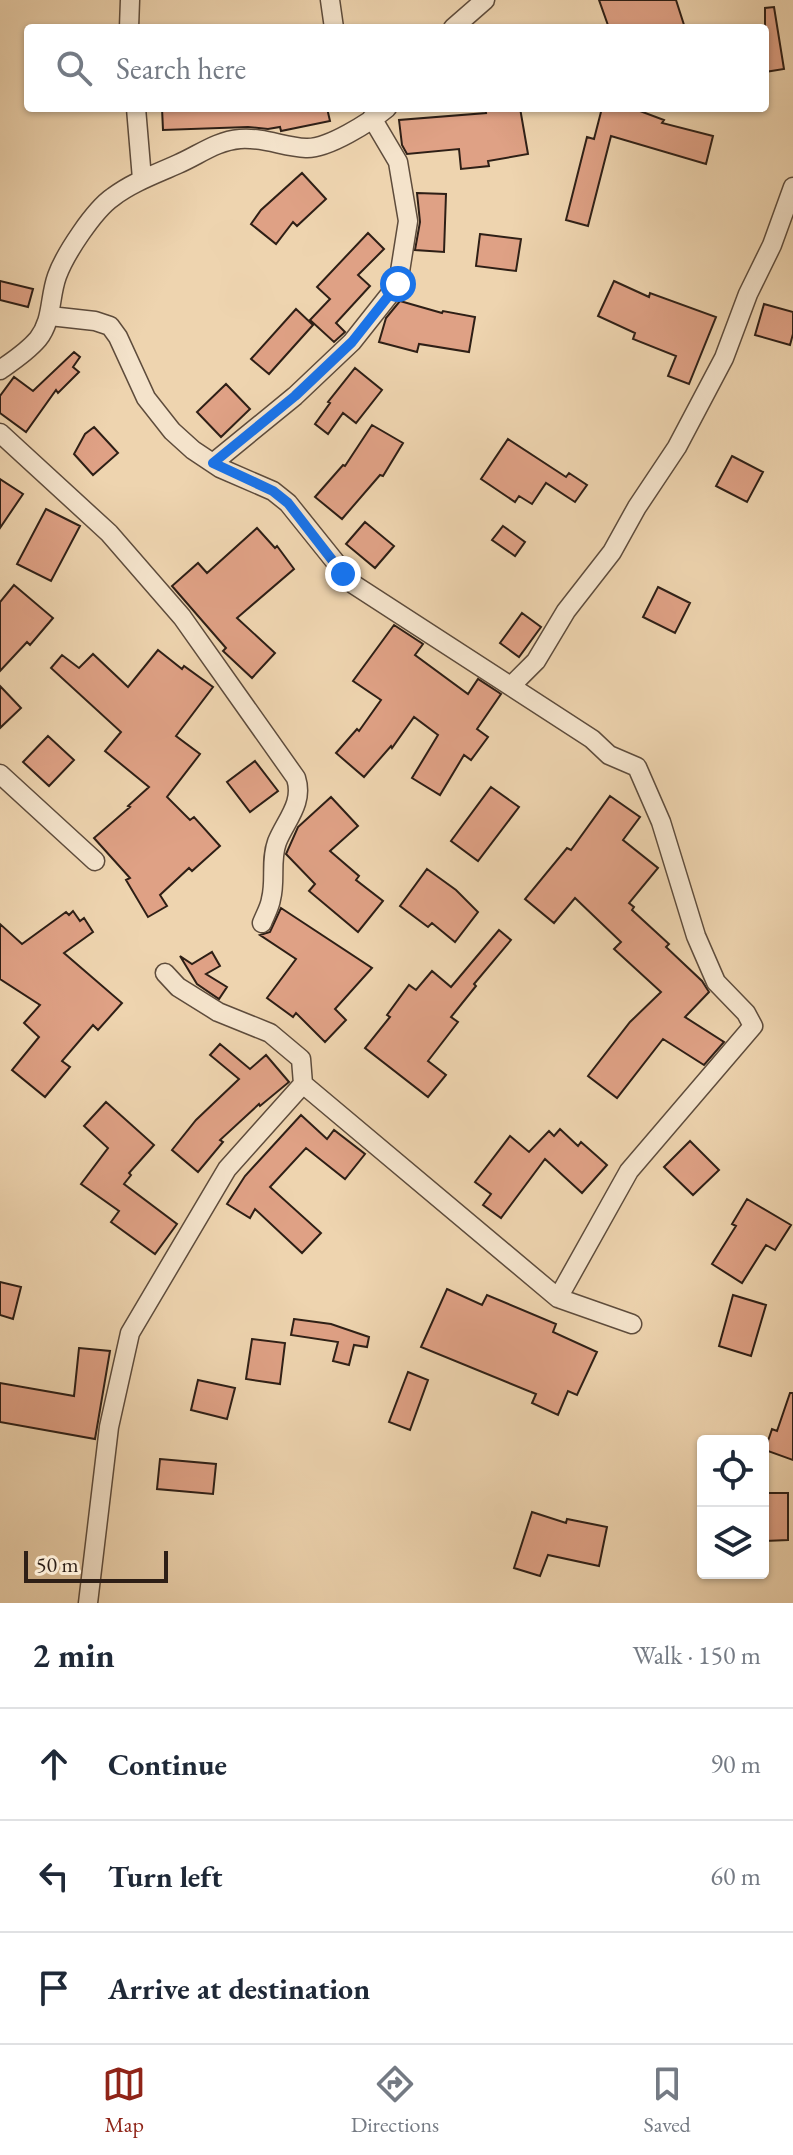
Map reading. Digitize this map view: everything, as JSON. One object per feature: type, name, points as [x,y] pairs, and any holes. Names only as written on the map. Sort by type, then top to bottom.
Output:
[{"type":"street","points":[[129,24],[130,0]]},
{"type":"street","points":[[330,0],[333,24]]},
{"type":"street","points":[[458,24],[485,0]]},
{"type":"street","points":[[136,112],[142,179]]},
{"type":"street","points":[[351,112],[355,128]]},
{"type":"street","points":[[0,370],[25,353],[39,338],[50,316],[58,274],[92,217],[111,198],[142,179],[218,143],[263,139],[313,148],[332,142],[380,113],[398,162],[408,221],[398,284],[352,342],[295,396],[213,463]]},
{"type":"street","points":[[511,686],[536,661],[566,611],[612,552],[637,507],[677,447],[724,358],[793,187]]},
{"type":"street","points":[[50,316],[95,321],[110,326],[146,398],[172,431],[213,463],[273,491],[288,503],[353,584],[592,739],[609,755],[637,767],[661,822],[696,936],[716,982],[746,1013],[753,1026],[629,1171],[558,1298]]},
{"type":"street","points":[[0,433],[109,533],[182,617],[296,778],[299,790],[297,802],[277,843],[272,862],[271,900],[262,923]]},
{"type":"street","points":[[0,774],[95,861]]},
{"type":"street","points":[[165,973],[178,987],[218,1012],[270,1033],[301,1059],[303,1084],[558,1298],[632,1324]]},
{"type":"street","points":[[88,1603],[109,1427],[130,1333],[227,1169],[303,1084]]},
{"type":"building","points":[[599,0],[676,0],[684,24],[608,24]]},
{"type":"building","points":[[774,7],[784,69],[769,71],[769,24],[765,24],[765,8]]},
{"type":"building","points":[[162,112],[328,112],[330,121],[281,131],[280,127],[163,130]]},
{"type":"building","points":[[521,112],[528,154],[488,161],[489,166],[461,169],[459,149],[407,154],[402,145],[399,120]]},
{"type":"building","points":[[601,112],[643,112],[664,120],[662,123],[713,136],[706,164],[611,136],[588,226],[566,220],[587,137],[594,139]]},
{"type":"building","points":[[302,173],[326,199],[297,226],[293,222],[276,244],[251,224],[261,210]]},
{"type":"building","points":[[417,193],[446,194],[444,252],[415,250],[420,222]]},
{"type":"building","points":[[368,233],[384,249],[358,275],[370,286],[336,323],[345,332],[334,342],[310,320],[330,299],[317,287]]},
{"type":"building","points":[[480,234],[521,239],[516,271],[476,266]]},
{"type":"building","points":[[0,281],[33,289],[28,307],[0,300]]},
{"type":"building","points":[[614,281],[649,297],[650,293],[716,317],[689,384],[668,376],[676,356],[633,339],[635,333],[598,316]]},
{"type":"building","points":[[400,301],[442,313],[475,317],[469,352],[419,344],[417,352],[379,342],[386,318]]},
{"type":"building","points":[[764,304],[793,312],[790,345],[755,335]]},
{"type":"building","points":[[296,309],[313,325],[269,374],[251,359]]},
{"type":"building","points":[[74,352],[80,357],[73,367],[79,372],[58,393],[56,390],[26,432],[0,413],[0,396],[14,377],[33,391]]},
{"type":"building","points":[[355,368],[382,390],[356,423],[343,413],[328,434],[315,424]]},
{"type":"building","points":[[226,384],[250,409],[221,437],[197,412]]},
{"type":"building","points":[[372,425],[403,443],[383,476],[380,475],[342,519],[315,497],[345,466]]},
{"type":"building","points":[[94,427],[118,453],[93,475],[74,454],[85,434]]},
{"type":"building","points":[[508,439],[566,477],[569,473],[587,485],[575,502],[546,483],[532,504],[519,496],[515,502],[481,479]]},
{"type":"building","points":[[732,456],[763,472],[747,502],[716,486]]},
{"type":"building","points":[[0,479],[23,494],[0,528]]},
{"type":"building","points":[[46,509],[80,526],[51,581],[17,564]]},
{"type":"building","points":[[365,522],[394,546],[375,568],[346,544]]},
{"type":"building","points":[[503,526],[525,542],[515,556],[492,540]]},
{"type":"building","points":[[257,528],[275,548],[277,546],[294,569],[237,618],[275,653],[252,678],[223,651],[226,648],[172,586],[198,563],[207,573]]},
{"type":"building","points":[[14,585],[53,618],[30,645],[27,642],[0,671],[0,602]]},
{"type":"building","points":[[658,587],[690,603],[675,633],[643,617]]},
{"type":"building","points":[[522,613],[541,627],[519,657],[500,643]]},
{"type":"building","points":[[394,625],[423,644],[415,655],[468,694],[478,679],[501,694],[477,729],[488,737],[471,760],[464,755],[440,795],[412,778],[438,735],[414,717],[392,748],[364,777],[336,753],[357,729],[359,731],[381,700],[353,681]]},
{"type":"building","points":[[158,650],[213,687],[176,736],[200,754],[167,797],[190,820],[194,817],[220,846],[192,871],[189,868],[160,895],[167,906],[148,917],[126,880],[130,878],[94,838],[149,787],[105,751],[121,732],[51,668],[62,655],[79,668],[93,654],[128,687]]},
{"type":"building","points":[[0,686],[21,708],[0,728]]},
{"type":"building","points":[[48,736],[74,760],[49,786],[23,762]]},
{"type":"building","points":[[255,761],[278,791],[250,812],[227,782]]},
{"type":"building","points":[[491,787],[519,807],[478,861],[451,841]]},
{"type":"building","points":[[610,796],[640,817],[623,840],[658,868],[629,903],[634,907],[632,910],[669,944],[666,947],[702,981],[709,992],[685,1017],[724,1042],[704,1065],[663,1039],[617,1098],[588,1076],[630,1022],[661,992],[614,949],[621,942],[575,898],[554,923],[525,899],[567,848],[571,850]]},
{"type":"building","points":[[331,797],[358,826],[330,851],[359,876],[356,880],[383,901],[358,932],[309,891],[315,884],[286,854],[298,827]]},
{"type":"building","points":[[427,869],[456,890],[478,912],[455,942],[432,923],[428,927],[400,906]]},
{"type":"building","points":[[281,908],[372,968],[335,1009],[346,1020],[325,1042],[296,1013],[293,1017],[267,998],[296,959],[260,935],[270,932]]},
{"type":"building","points":[[73,911],[80,921],[84,918],[93,932],[64,953],[122,1003],[98,1030],[93,1025],[62,1061],[70,1067],[45,1097],[12,1070],[39,1037],[24,1023],[40,1005],[0,979],[0,924],[22,944],[66,912],[69,915]]},
{"type":"building","points":[[499,930],[511,940],[451,1017],[458,1022],[428,1061],[446,1075],[428,1097],[365,1048],[390,1017],[387,1015],[409,985],[416,990],[432,971],[451,987]]},
{"type":"building","points":[[212,952],[220,966],[206,974],[227,987],[219,999],[197,984],[180,956],[192,964]]},
{"type":"building","points":[[220,1044],[250,1069],[266,1055],[289,1082],[259,1104],[220,1140],[223,1142],[198,1172],[172,1150],[196,1120],[239,1079],[210,1055]]},
{"type":"building","points":[[106,1102],[154,1145],[129,1173],[131,1175],[124,1184],[177,1224],[155,1254],[111,1222],[119,1211],[81,1184],[108,1148],[84,1126]]},
{"type":"building","points":[[301,1115],[327,1139],[334,1130],[365,1154],[345,1179],[306,1148],[270,1187],[321,1233],[302,1253],[255,1209],[250,1218],[227,1204],[245,1176]]},
{"type":"building","points":[[560,1129],[578,1146],[581,1142],[607,1165],[582,1193],[545,1159],[501,1218],[483,1205],[491,1194],[475,1182],[510,1136],[529,1152],[549,1131],[554,1136]]},
{"type":"building","points":[[690,1141],[719,1170],[693,1195],[664,1167]]},
{"type":"building","points":[[747,1199],[791,1225],[775,1250],[766,1245],[742,1283],[712,1264],[736,1226],[732,1224]]},
{"type":"building","points":[[0,1282],[21,1287],[13,1319],[0,1315]]},
{"type":"building","points":[[447,1289],[482,1305],[487,1295],[556,1324],[553,1332],[597,1352],[577,1395],[568,1391],[558,1415],[532,1403],[536,1394],[421,1347]]},
{"type":"building","points":[[733,1295],[766,1305],[751,1356],[719,1346]]},
{"type":"building","points":[[294,1319],[331,1324],[369,1337],[367,1347],[354,1345],[349,1365],[333,1361],[338,1342],[291,1335]]},
{"type":"building","points":[[252,1339],[285,1343],[280,1384],[246,1379]]},
{"type":"building","points":[[79,1348],[110,1351],[95,1439],[0,1422],[0,1383],[74,1396]]},
{"type":"building","points":[[408,1372],[428,1380],[410,1430],[389,1422]]},
{"type":"building","points":[[198,1380],[235,1388],[227,1419],[191,1410]]},
{"type":"building","points":[[790,1393],[793,1393],[793,1460],[769,1451],[772,1429],[777,1431]]},
{"type":"building","points":[[160,1459],[216,1464],[213,1494],[157,1489]]},
{"type":"building","points":[[769,1493],[788,1493],[788,1540],[769,1541]]},
{"type":"building","points":[[532,1512],[566,1523],[567,1519],[607,1527],[599,1566],[548,1555],[540,1576],[514,1568]]},
{"type":"route","points":[[343,574],[288,503],[273,491],[213,463],[295,396],[352,342],[398,284]]}]
